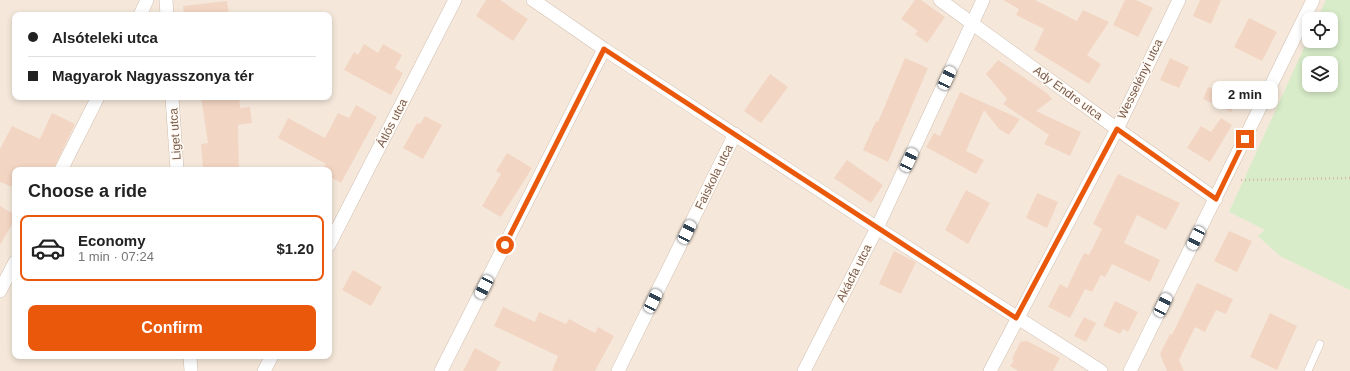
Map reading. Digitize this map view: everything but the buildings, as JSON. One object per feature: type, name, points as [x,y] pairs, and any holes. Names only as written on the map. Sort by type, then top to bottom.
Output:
[{"type":"street","points":[[141,12],[147,0]]},
{"type":"street","points":[[166,0],[167,12]]},
{"type":"street","name":"Átlós utca","points":[[332,239],[455,0]]},
{"type":"street","points":[[533,0],[604,49],[877,228],[1101,371]]},
{"type":"street","name":"Ady Endre utca","points":[[940,0],[1216,199]]},
{"type":"street","name":"Akácfa utca","points":[[804,371],[877,228],[983,0]]},
{"type":"street","name":"Wesselényi utca","points":[[990,371],[1016,318],[1117,129],[1179,0]]},
{"type":"street","points":[[1130,371],[1313,0]]},
{"type":"street","points":[[442,371],[604,49]]},
{"type":"street","points":[[63,167],[96,100]]},
{"type":"street","name":"Liget utca","points":[[172,100],[177,167]]},
{"type":"street","name":"Faiskola utca","points":[[618,371],[735,134]]},
{"type":"street","points":[[0,292],[12,268]]},
{"type":"street","points":[[190,359],[191,371]]},
{"type":"street","points":[[264,371],[270,359]]},
{"type":"lane","points":[[1308,371],[1320,344]]},
{"type":"path","points":[[1224,180],[1350,178]]},
{"type":"shaded area","points":[[0,0],[1350,0],[1350,371],[0,371]]},
{"type":"green space","points":[[1326,0],[1350,0],[1350,290],[1280,256],[1258,236],[1265,230],[1229,212],[1304,48],[1338,48],[1338,12],[1320,12]]},
{"type":"route","points":[[505,245],[604,49],[1016,318],[1117,129],[1216,199],[1245,139]]}]
